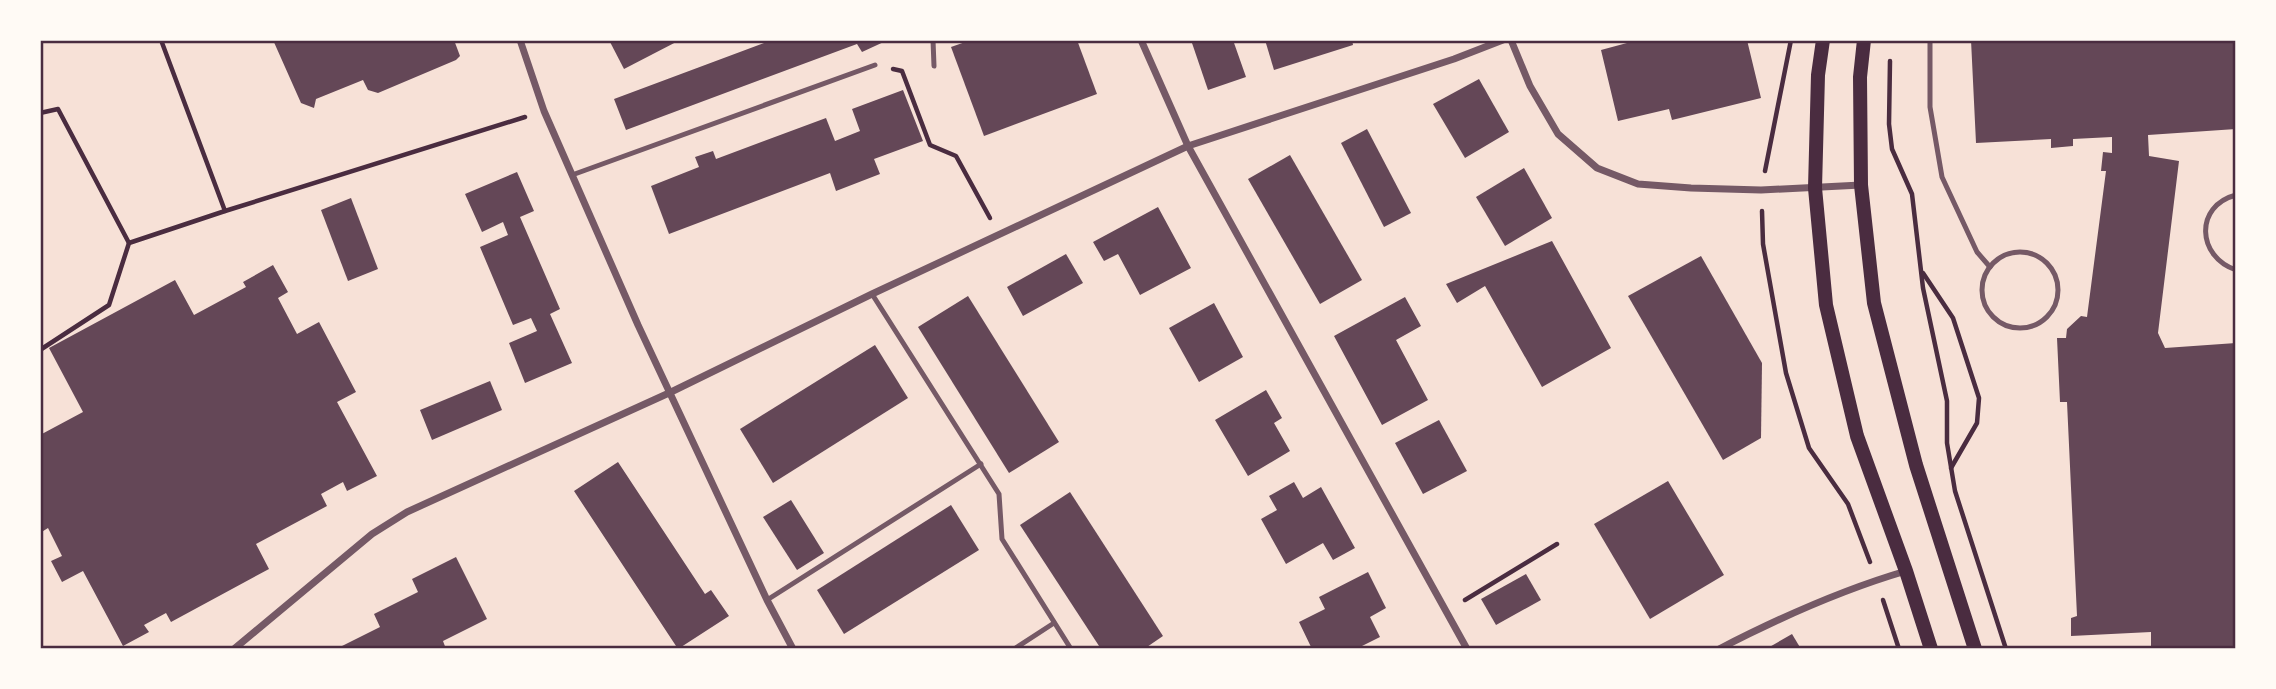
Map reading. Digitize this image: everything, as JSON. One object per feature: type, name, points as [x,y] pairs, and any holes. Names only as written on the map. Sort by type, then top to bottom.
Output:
[{"type":"main road","points":[[1823,40],[1818,75],[1815,188],[1826,305],[1857,436],[1931,649]]},
{"type":"main road","points":[[1864,40],[1860,77],[1861,185],[1874,303],[1916,465],[1975,649]]},
{"type":"street","points":[[520,40],[544,111],[669,393],[793,649]]},
{"type":"street","points":[[1141,40],[1188,146],[1467,649]]},
{"type":"street","points":[[234,649],[372,534],[407,512],[669,393],[872,294],[1188,146],[1454,60],[1503,40]]},
{"type":"street","points":[[1511,40],[1530,86],[1558,134],[1597,168],[1638,184],[1727,191],[1861,185]]},
{"type":"street","points":[[1719,649],[1782,617],[1906,571]]},
{"type":"lane","points":[[933,40],[934,66]]},
{"type":"lane","points":[[1930,40],[1930,107],[1942,177],[1977,252],[1990,267]]},
{"type":"lane","points":[[572,176],[875,65]]},
{"type":"lane","points":[[2236,195],[2217,205],[2210,215],[2206,237],[2208,248],[2215,258],[2224,266],[2236,270]]},
{"type":"lane","points":[[2025,252],[2038,256],[2049,264],[2056,275],[2059,288],[2058,302],[2052,313],[2032,327],[2008,327],[1997,321],[1989,313],[1982,295],[1982,285],[1990,267],[2000,258],[2025,252]]},
{"type":"lane","points":[[872,294],[999,494],[1002,539],[1071,649]]},
{"type":"lane","points":[[767,600],[981,464]]},
{"type":"lane","points":[[1014,649],[1054,623]]},
{"type":"path","points":[[161,40],[225,211]]},
{"type":"path","points":[[1791,40],[1761,190],[1763,244],[1786,373],[1809,448],[1849,504],[1899,649]]},
{"type":"path","points":[[875,65],[902,71],[930,145],[956,156],[998,235]]},
{"type":"path","points":[[1889,77],[1892,149],[1912,194],[1921,271],[1947,401],[1947,443],[1955,491],[2006,649]]},
{"type":"path","points":[[40,113],[58,108],[129,243],[109,305],[40,350]]},
{"type":"path","points":[[129,243],[544,111]]},
{"type":"path","points":[[1921,271],[1953,318],[1979,398],[1977,423],[1951,469]]},
{"type":"path","points":[[1446,612],[1557,544]]},
{"type":"building","points":[[273,40],[454,40],[460,56],[378,93],[368,90],[363,80],[316,99],[314,108],[301,103]]},
{"type":"building","points":[[609,40],[680,40],[624,69]]},
{"type":"building","points":[[772,40],[888,40],[862,52],[857,44],[626,130],[614,99]]},
{"type":"building","points":[[971,40],[1077,40],[1097,94],[984,136],[951,47]]},
{"type":"building","points":[[1200,40],[1233,40],[1246,77],[1208,90],[1192,43]]},
{"type":"building","points":[[1265,40],[1352,40],[1353,45],[1274,70]]},
{"type":"building","points":[[1638,40],[1747,40],[1761,98],[1672,120],[1669,109],[1618,121],[1601,50]]},
{"type":"building","points":[[1971,40],[2236,40],[2236,129],[2148,135],[2149,156],[2179,161],[2158,333],[2165,348],[2236,343],[2236,649],[2151,649],[2151,632],[2071,636],[2071,618],[2077,616],[2067,402],[2060,402],[2057,338],[2066,338],[2067,329],[2081,316],[2087,317],[2106,171],[2101,171],[2103,152],[2112,153],[2112,137],[2073,139],[2073,146],[2051,148],[2051,139],[1976,143]]},
{"type":"building","points":[[1479,79],[1509,132],[1465,158],[1433,104]]},
{"type":"building","points":[[903,90],[923,141],[874,159],[880,174],[836,191],[830,173],[669,234],[651,186],[699,167],[695,157],[713,151],[716,159],[826,118],[835,141],[860,131],[852,109]]},
{"type":"building","points":[[1367,129],[1411,213],[1384,227],[1341,143]]},
{"type":"building","points":[[1290,155],[1362,280],[1320,304],[1248,179]]},
{"type":"building","points":[[1524,168],[1552,218],[1505,246],[1476,197]]},
{"type":"building","points":[[517,172],[534,211],[520,217],[560,309],[550,314],[572,363],[525,383],[509,343],[537,331],[531,318],[513,325],[480,247],[508,235],[503,222],[482,232],[465,194]]},
{"type":"building","points":[[351,198],[378,269],[348,281],[321,210]]},
{"type":"building","points":[[1158,207],[1191,268],[1140,295],[1118,254],[1104,261],[1093,242]]},
{"type":"building","points":[[1552,241],[1611,348],[1542,387],[1485,286],[1457,303],[1446,284]]},
{"type":"building","points":[[1066,254],[1083,283],[1023,316],[1007,287]]},
{"type":"building","points":[[1701,256],[1762,363],[1761,438],[1723,460],[1628,296]]},
{"type":"building","points":[[273,265],[288,292],[278,298],[297,334],[319,322],[356,392],[337,402],[377,476],[347,491],[343,482],[321,494],[327,506],[256,544],[269,569],[171,622],[166,613],[144,625],[149,632],[123,646],[83,571],[62,582],[51,561],[62,556],[48,528],[40,533],[40,435],[83,412],[49,348],[175,280],[194,315],[246,287],[243,282]]},
{"type":"building","points":[[968,296],[1059,442],[1009,473],[918,327]]},
{"type":"building","points":[[1405,297],[1421,326],[1396,340],[1428,400],[1382,425],[1334,336]]},
{"type":"building","points":[[1214,303],[1243,357],[1199,382],[1169,328]]},
{"type":"building","points":[[875,345],[908,398],[773,483],[740,429]]},
{"type":"building","points":[[490,381],[502,410],[432,440],[420,410]]},
{"type":"building","points":[[1266,390],[1282,418],[1274,423],[1290,451],[1248,476],[1215,420]]},
{"type":"building","points":[[1439,420],[1467,471],[1423,494],[1395,443]]},
{"type":"building","points":[[618,462],[705,594],[711,590],[729,616],[678,649],[574,491]]},
{"type":"building","points":[[1668,481],[1724,575],[1650,619],[1594,524]]},
{"type":"building","points":[[1294,482],[1303,498],[1321,487],[1355,548],[1333,560],[1323,543],[1286,564],[1261,519],[1277,510],[1269,496]]},
{"type":"building","points":[[1070,492],[1163,636],[1144,649],[1101,649],[1020,525]]},
{"type":"building","points":[[791,500],[824,553],[797,570],[763,517]]},
{"type":"building","points":[[951,505],[979,550],[844,634],[817,590]]},
{"type":"building","points":[[456,557],[487,619],[443,641],[446,649],[336,649],[380,627],[374,614],[418,592],[412,579]]},
{"type":"building","points":[[1368,572],[1386,608],[1370,617],[1380,637],[1356,649],[1312,649],[1299,622],[1325,609],[1319,597]]},
{"type":"building","points":[[1526,574],[1541,600],[1496,625],[1481,599]]},
{"type":"building","points":[[1792,634],[1801,649],[1766,649]]}]
